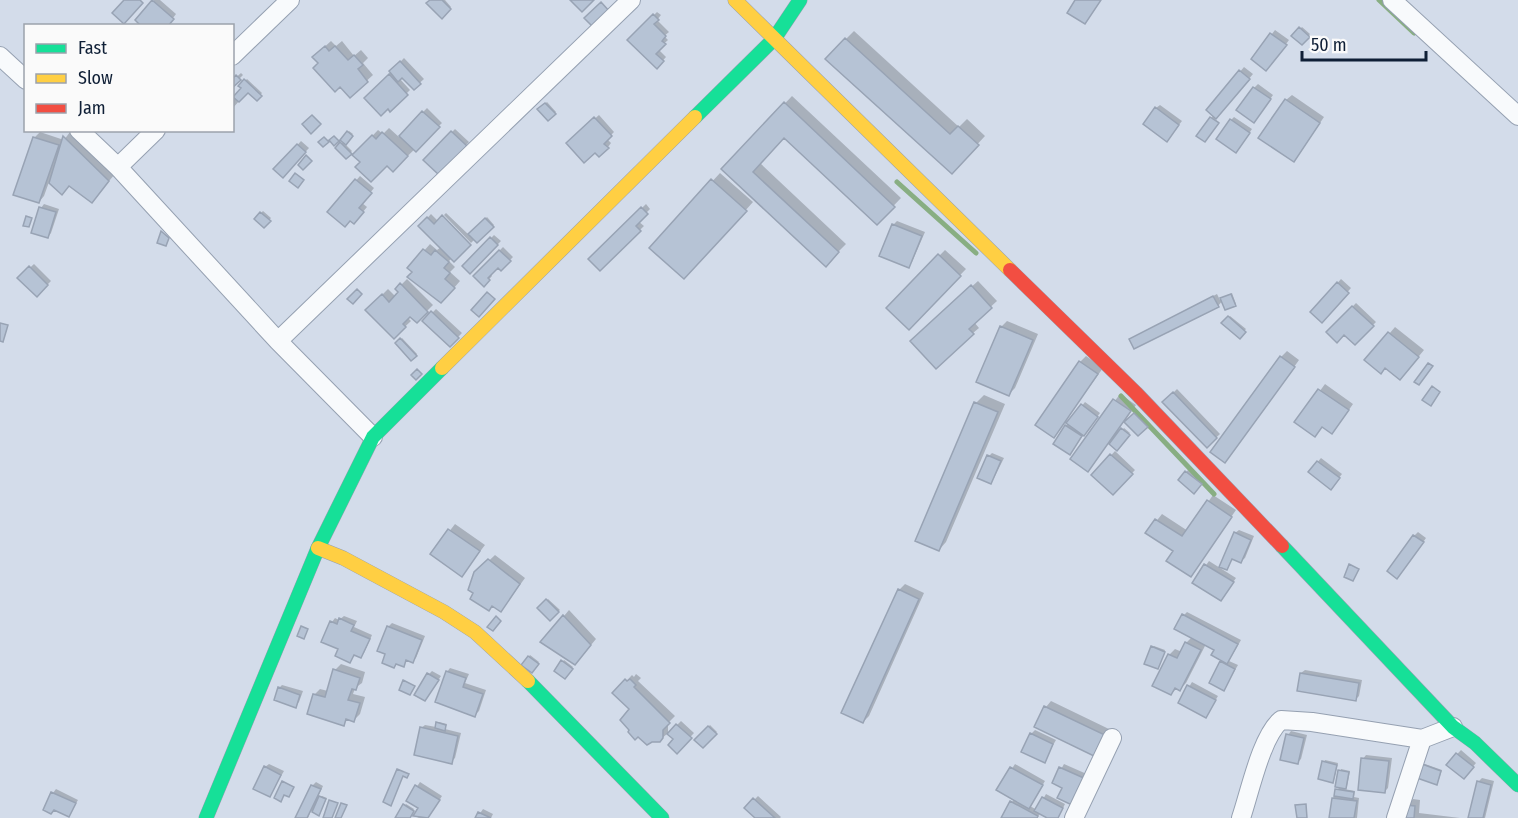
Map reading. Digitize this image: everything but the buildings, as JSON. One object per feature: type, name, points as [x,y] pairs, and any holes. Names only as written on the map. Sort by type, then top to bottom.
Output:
[{"type":"street","points":[[234,54],[290,0]]},
{"type":"street","points":[[278,341],[631,0]]},
{"type":"street","points":[[735,0],[1136,393],[1453,727],[1475,743],[1518,785]]},
{"type":"street","points":[[206,818],[318,548],[374,437],[774,39],[800,0]]},
{"type":"street","points":[[1392,0],[1518,116]]},
{"type":"street","points":[[0,56],[24,78]]},
{"type":"street","points":[[81,132],[118,167],[278,341],[374,437]]},
{"type":"street","points":[[118,167],[154,132]]},
{"type":"street","points":[[318,548],[343,558],[444,612],[475,632],[518,670],[662,818]]},
{"type":"street","points":[[1241,818],[1267,738],[1281,720],[1312,722],[1422,739],[1453,727]]},
{"type":"street","points":[[1074,818],[1112,738]]},
{"type":"street","points":[[1396,818],[1422,739]]},
{"type":"waterway","points":[[1379,0],[1414,33]]},
{"type":"waterway","points":[[897,182],[976,253]]},
{"type":"waterway","points":[[1121,396],[1214,494]]},
{"type":"traffic: fast","points":[[695,117],[774,39],[800,0]]},
{"type":"traffic: fast","points":[[206,818],[318,548],[373,437],[442,368]]},
{"type":"traffic: fast","points":[[1282,546],[1453,727],[1475,743],[1518,785]]},
{"type":"traffic: fast","points":[[528,681],[662,818]]},
{"type":"traffic: slow","points":[[735,0],[1010,270]]},
{"type":"traffic: slow","points":[[442,368],[695,117]]},
{"type":"traffic: slow","points":[[318,548],[343,558],[444,612],[475,632],[528,681]]},
{"type":"traffic: jam","points":[[1010,270],[1136,393],[1282,546]]}]
